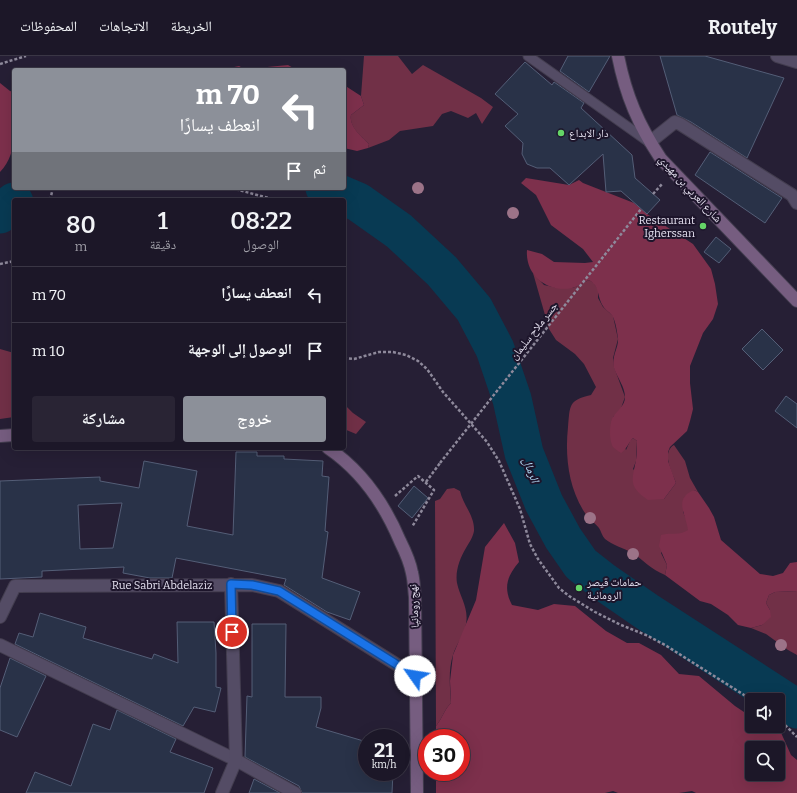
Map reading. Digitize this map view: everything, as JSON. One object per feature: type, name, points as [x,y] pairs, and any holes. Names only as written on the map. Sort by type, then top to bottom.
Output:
[{"type":"street","name":"شارع العربي بن مهيدي","points":[[618,56],[623,81],[632,110],[650,142],[674,174],[797,300]]},
{"type":"street","points":[[777,56],[797,62]]},
{"type":"street","points":[[650,142],[675,122],[795,196]]},
{"type":"street","points":[[0,436],[12,435]]},
{"type":"street","name":"نهج رومانيا","points":[[331,450],[344,459],[363,478],[383,506],[391,519],[412,573],[416,597],[416,793]]},
{"type":"street","points":[[222,793],[236,760],[231,584]]},
{"type":"street","name":"Rue Sabri Abdelaziz","points":[[0,617],[15,586],[252,585],[279,591],[415,676]]},
{"type":"street","points":[[0,645],[236,760],[295,793]]},
{"type":"lane","points":[[528,56],[650,142]]},
{"type":"path","points":[[0,64],[26,56]]},
{"type":"path","points":[[238,190],[268,198]]},
{"type":"path","name":"جسر ملاح سليمان","points":[[426,482],[640,208]]},
{"type":"path","points":[[0,264],[12,261]]},
{"type":"path","points":[[346,358],[354,359],[379,352],[393,352],[406,355],[418,361],[427,369],[443,392],[487,442],[499,461],[520,508],[530,544],[545,570],[559,588],[595,612],[665,645],[745,696]]},
{"type":"path","points":[[383,506],[418,476],[434,490],[402,545]]},
{"type":"path","points":[[785,725],[797,737]]},
{"type":"shaded area","points":[[364,56],[398,56],[412,74],[423,65],[481,98],[493,107],[482,124],[476,113],[468,118],[451,111],[442,114],[433,126],[400,131],[389,140],[368,148],[369,144],[356,131],[351,119],[351,115],[364,105],[361,96]]},
{"type":"shaded area","points":[[288,65],[293,68],[256,68]]},
{"type":"shaded area","points":[[239,66],[243,68],[230,68]]},
{"type":"shaded area","points":[[0,83],[12,92],[12,150],[6,164],[0,172]]},
{"type":"shaded area","points":[[346,86],[361,96],[364,105],[351,115],[352,123],[356,131],[369,144],[368,148],[357,151],[346,148]]},
{"type":"shaded area","points":[[526,178],[569,185],[579,180],[583,183],[634,203],[647,214],[693,244],[711,269],[718,304],[713,319],[703,333],[690,366],[693,409],[687,431],[670,447],[668,452],[668,461],[676,483],[664,499],[648,500],[634,487],[633,478],[637,441],[633,438],[625,450],[621,453],[614,448],[612,444],[610,436],[611,423],[613,417],[624,403],[625,393],[613,364],[618,342],[615,322],[601,303],[597,288],[593,282],[589,280],[572,288],[554,288],[539,280],[530,267],[527,259],[527,250],[542,254],[554,262],[593,262],[583,249],[551,225],[536,195],[521,183]]},
{"type":"shaded area","points":[[533,273],[544,285],[558,288],[573,288],[589,280],[594,283],[598,290],[598,298],[603,307],[613,316],[618,339],[613,358],[614,367],[625,397],[621,408],[613,417],[626,450],[633,438],[637,441],[636,461],[633,469],[664,499],[676,483],[668,458],[670,448],[674,445],[685,461],[690,478],[698,492],[694,490],[683,512],[689,530],[683,534],[674,534],[661,553],[667,565],[665,575],[655,570],[632,553],[605,539],[599,528],[585,513],[578,500],[571,480],[567,459],[569,414],[574,402],[578,399],[591,395],[596,387],[584,364],[575,354],[556,340],[549,329]]},
{"type":"shaded area","points":[[0,349],[12,352],[12,417],[0,419]]},
{"type":"shaded area","points":[[346,406],[366,422],[356,434],[346,430]]},
{"type":"shaded area","points":[[454,488],[460,491],[473,520],[474,531],[457,569],[458,588],[467,618],[464,632],[454,651],[451,661],[451,703],[436,726],[435,501],[440,499],[447,489]]},
{"type":"shaded area","points":[[694,490],[698,492],[714,517],[721,540],[760,574],[773,576],[783,573],[790,563],[797,562],[797,591],[775,592],[769,595],[766,603],[770,610],[771,617],[762,625],[751,628],[738,625],[728,615],[711,604],[700,601],[665,575],[667,565],[659,546],[661,535],[681,533],[688,530],[682,502],[688,494]]},
{"type":"shaded area","points":[[504,523],[515,543],[519,562],[509,577],[507,588],[512,605],[538,610],[554,604],[575,606],[606,631],[627,643],[639,643],[661,655],[679,674],[699,676],[745,713],[745,733],[781,733],[785,741],[745,741],[745,781],[785,781],[785,742],[791,755],[797,760],[797,793],[696,793],[692,791],[679,793],[618,793],[613,791],[605,793],[436,793],[436,781],[470,781],[470,729],[436,729],[436,726],[451,703],[450,681],[453,655],[476,600],[485,547]]},
{"type":"shaded area","points":[[797,591],[797,655],[766,634],[751,628],[762,625],[770,610],[766,603],[769,595],[775,592]]},
{"type":"building","points":[[568,56],[610,56],[589,92],[560,71]]},
{"type":"building","points":[[660,56],[705,56],[784,78],[747,158],[691,122],[677,115]]},
{"type":"building","name":"دار الابداع","points":[[525,62],[552,85],[554,82],[584,103],[581,108],[632,155],[635,178],[660,200],[647,214],[621,191],[606,192],[603,154],[569,185],[550,168],[537,168],[527,164],[522,154],[523,143],[505,126],[518,114],[495,94]]},
{"type":"building","points":[[710,152],[782,198],[765,223],[695,175]]},
{"type":"building","points":[[716,237],[731,249],[719,263],[704,252]]},
{"type":"building","points":[[762,329],[783,350],[763,370],[742,349]]},
{"type":"building","points":[[786,396],[797,404],[797,428],[775,411]]},
{"type":"building","points":[[236,452],[257,452],[257,456],[284,456],[284,459],[323,461],[322,476],[329,477],[325,531],[328,532],[322,578],[360,592],[350,620],[327,612],[284,585],[286,579],[176,558],[172,578],[150,578],[123,573],[124,567],[42,571],[42,577],[0,579],[0,481],[100,477],[100,481],[139,488],[144,461],[197,471],[187,526],[233,535]],"holes":[[[122,503],[113,548],[80,549],[78,505]]]},
{"type":"building","points":[[414,486],[428,498],[412,518],[398,506]]},
{"type":"building","points":[[40,613],[86,627],[83,638],[152,659],[154,654],[178,663],[177,622],[214,622],[216,687],[221,688],[215,712],[194,707],[183,726],[15,644],[19,633],[33,637]]},
{"type":"building","points":[[252,624],[286,624],[285,697],[321,697],[321,708],[316,727],[358,739],[358,781],[393,781],[392,793],[302,793],[299,786],[245,757],[247,696],[252,697]]},
{"type":"building","points":[[10,658],[46,676],[17,737],[0,730],[0,688]]},
{"type":"building","points":[[117,710],[176,739],[170,752],[213,768],[204,793],[26,793],[35,772],[71,786],[93,724],[110,730]]},
{"type":"building","points":[[254,779],[280,793],[249,793]]},
{"type":"waterway","name":"الرمال","points":[[330,190],[358,202],[399,231],[442,271],[474,309],[495,349],[512,399],[524,453],[544,503],[563,538],[581,564],[646,611],[797,709]]},
{"type":"waterway","name":"الرمال","points":[[0,214],[12,204]]},
{"type":"place","name":"دار الابداع","points":[[561,133]]},
{"type":"place","name":"Restaurant Igherssan","points":[[703,226]]},
{"type":"place","name":"حمامات قيصر الرومانية","points":[[579,588]]},
{"type":"route","points":[[232,632],[231,584],[252,585],[279,591],[415,676]]}]
